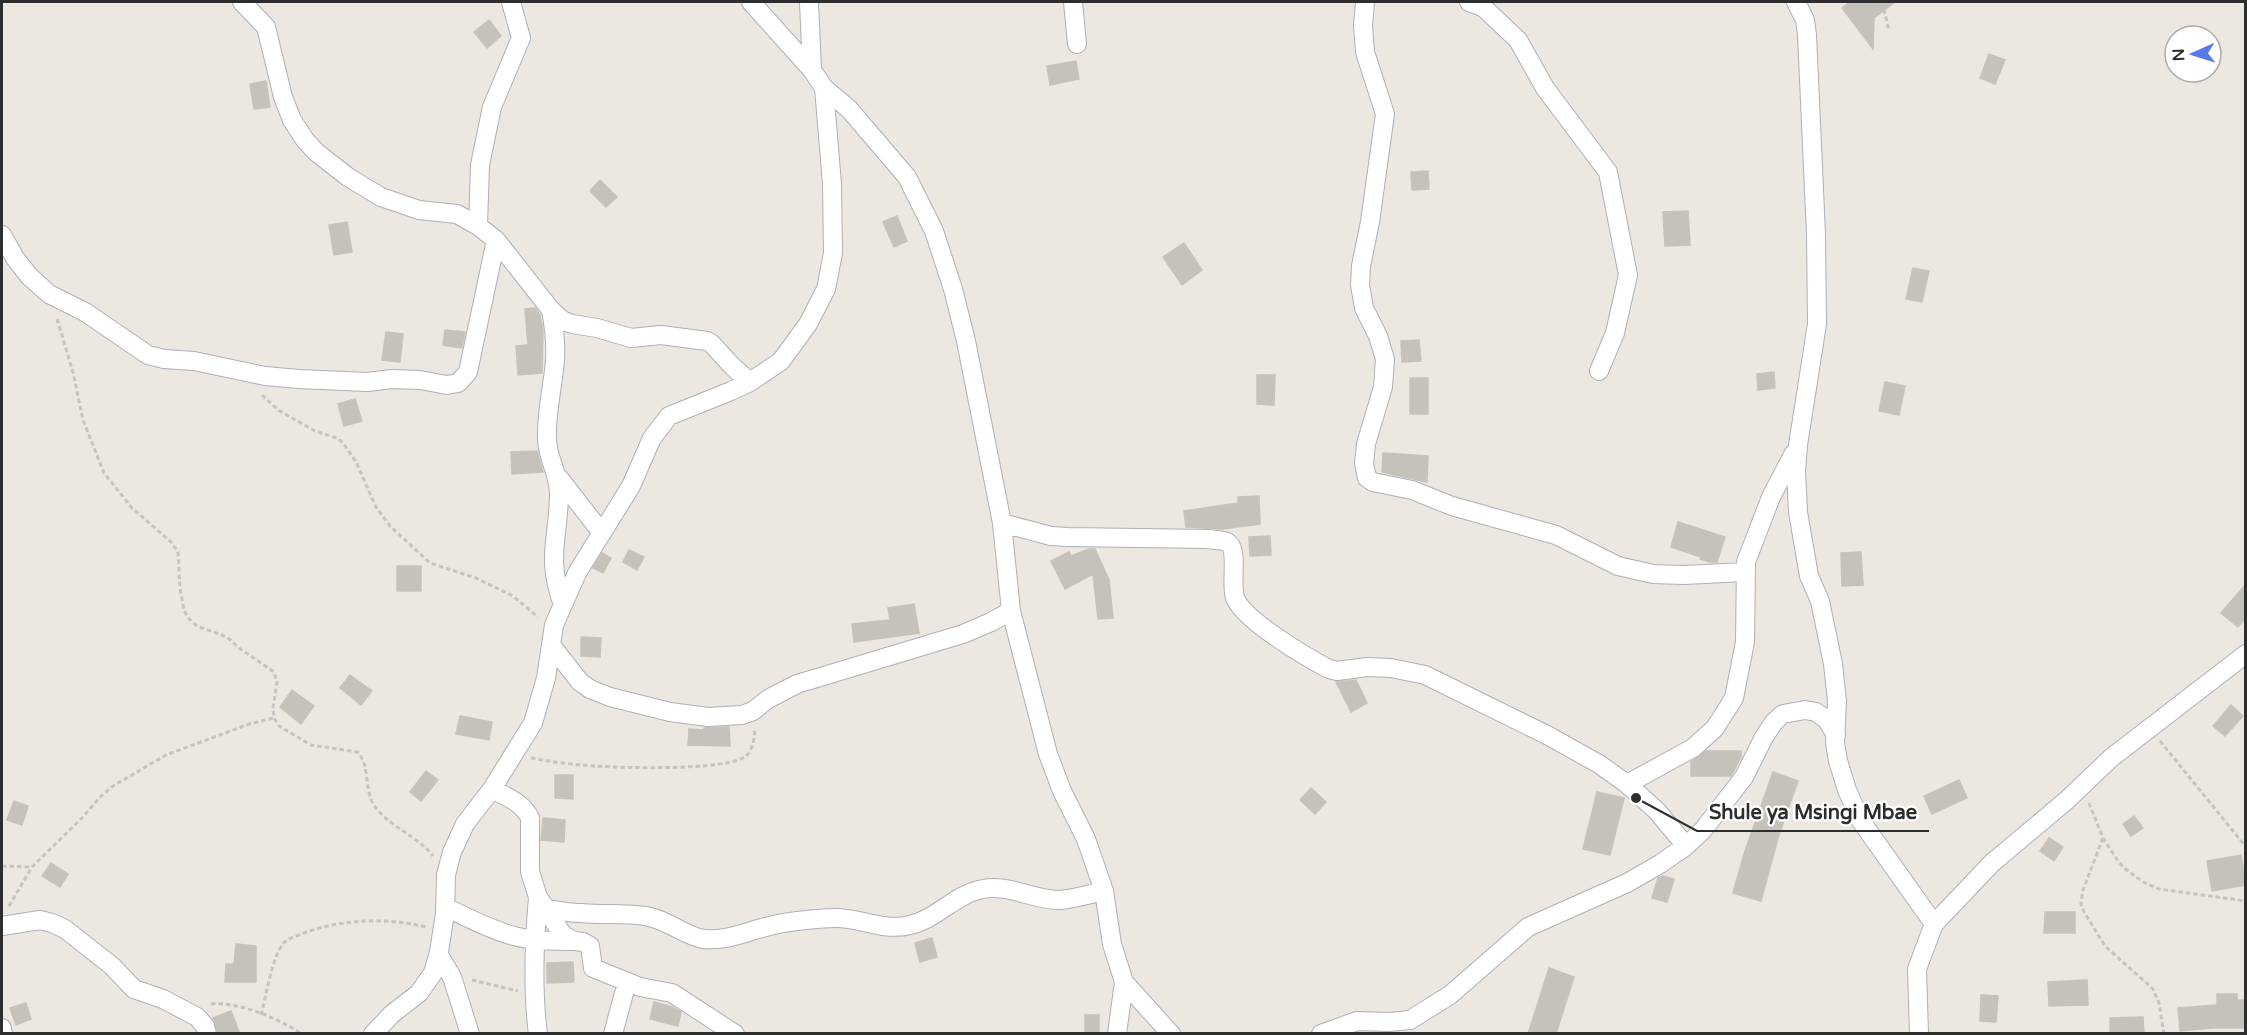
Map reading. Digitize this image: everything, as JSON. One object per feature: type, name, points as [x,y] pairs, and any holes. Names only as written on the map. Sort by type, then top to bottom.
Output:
[{"type":"street","points":[[242,2],[266,27],[283,97],[292,120],[316,152],[381,197],[419,210],[457,214],[478,226],[496,240],[551,310],[562,320],[631,338],[662,335],[707,341],[750,382]]},
{"type":"street","points":[[478,226],[480,165],[492,107],[521,38],[511,2]]},
{"type":"street","points":[[751,2],[812,70],[824,88],[849,110],[907,177],[934,231],[953,289],[966,341],[1002,523],[1011,611],[1048,754],[1062,791],[1086,839],[1104,891],[1112,944],[1124,982],[1171,1034]]},
{"type":"street","points":[[809,2],[812,70]]},
{"type":"street","points":[[1073,2],[1077,44]]},
{"type":"street","points":[[1365,2],[1363,25],[1365,52],[1384,114],[1360,285],[1364,308],[1378,336],[1385,359],[1383,387],[1366,444],[1364,463],[1367,478],[1373,482],[1412,490],[1452,506],[1556,536],[1618,566],[1653,574],[1745,572]]},
{"type":"street","points":[[1470,2],[1474,2],[1492,14],[1518,40],[1545,88],[1608,172],[1628,275],[1615,333],[1599,371]]},
{"type":"street","points":[[1797,2],[1805,20],[1807,34],[1816,234],[1817,324],[1798,445],[1796,471],[1798,512],[1809,576],[1820,601],[1833,664],[1837,701],[1838,761],[1847,790],[1861,821],[1934,924]]},
{"type":"street","points":[[373,1034],[426,985],[434,973],[443,931],[446,875],[452,852],[465,824],[492,789],[533,723],[546,678],[554,626],[563,604],[577,573],[631,486],[652,438],[669,416],[750,382],[781,361],[808,324],[826,289],[833,253],[832,184],[824,88]]},
{"type":"street","points":[[2,236],[29,276],[50,294],[85,312],[147,355],[194,361],[265,376],[367,382],[392,379],[420,380],[447,385],[458,382],[468,372],[496,240]]},
{"type":"street","points":[[551,310],[555,359],[547,417],[547,449],[559,478],[602,533]]},
{"type":"street","points":[[1627,784],[1693,748],[1715,728],[1734,698],[1745,642],[1745,572],[1748,556],[1771,497],[1798,445]]},
{"type":"street","points":[[559,478],[560,498],[553,564],[556,586],[563,604]]},
{"type":"street","points":[[1002,523],[1051,536],[1208,539],[1227,542],[1233,555],[1233,592],[1236,601],[1264,628],[1303,654],[1337,671],[1367,667],[1405,670],[1425,675],[1573,748],[1627,784],[1657,811],[1686,846]]},
{"type":"street","points":[[551,645],[580,682],[610,697],[670,712],[708,717],[742,715],[758,708],[768,699],[819,675],[902,654],[963,634],[1011,611]]},
{"type":"street","points":[[1919,1034],[1917,969],[1934,924],[1992,863],[2111,758],[2246,654]]},
{"type":"street","points":[[1321,1034],[1357,1021],[1410,1020],[1450,994],[1528,927],[1645,874],[1686,846],[1703,830],[1744,777],[1764,737],[1774,722],[1784,714],[1805,710],[1816,712],[1827,720],[1836,735]]},
{"type":"street","points":[[492,789],[523,807],[530,818],[530,872],[541,903],[563,935],[574,941]]},
{"type":"street","points":[[541,903],[580,913],[646,916],[703,939],[718,939],[738,936],[794,920],[838,918],[889,928],[910,926],[970,892],[982,889],[1005,889],[1027,896],[1059,900],[1104,891]]},
{"type":"street","points":[[538,1034],[534,996],[535,940],[541,903]]},
{"type":"street","points":[[445,907],[498,931],[535,940],[583,942],[590,946],[593,968],[627,982],[672,993],[735,1034]]},
{"type":"street","points":[[2,926],[31,921],[52,923],[79,939],[118,971],[134,989],[178,1007],[201,1021],[207,1034]]},
{"type":"street","points":[[439,955],[452,977],[470,1034]]},
{"type":"street","points":[[614,1034],[627,982]]},
{"type":"street","points":[[1117,1034],[1124,982]]},
{"type":"street","points":[[2,1028],[3,1034]]},
{"type":"path","points":[[1882,2],[1889,30]]},
{"type":"path","points":[[50,294],[73,372],[82,420],[104,473],[132,508],[171,542],[178,552],[180,589],[188,618],[196,626],[227,637],[277,676],[273,708],[274,718],[279,726],[311,745],[357,752],[361,755],[368,792],[376,808],[397,827],[419,841],[446,875]]},
{"type":"path","points":[[262,394],[278,410],[315,431],[337,438],[343,443],[356,462],[376,507],[390,526],[430,563],[476,578],[513,596],[534,614],[554,626]]},
{"type":"path","points":[[514,754],[595,766],[704,766],[732,763],[746,757],[751,750],[758,708]]},
{"type":"path","points":[[8,908],[32,867],[113,786],[166,755],[204,739],[274,718]]},
{"type":"path","points":[[2150,728],[2246,847]]},
{"type":"path","points":[[2082,785],[2103,838],[2123,867],[2143,882],[2159,889],[2246,901]]},
{"type":"path","points":[[2103,838],[2083,890],[2081,903],[2105,946],[2153,988],[2159,1004],[2164,1034]]},
{"type":"path","points":[[2,866],[32,867]]},
{"type":"path","points":[[261,1014],[270,976],[281,946],[291,939],[324,927],[368,921],[414,924],[443,931]]},
{"type":"path","points":[[452,977],[492,983],[534,996]]},
{"type":"path","points":[[178,1007],[224,1003],[261,1014],[302,1034]]},
{"type":"building","points":[[1850,2],[1895,2],[1874,18],[1873,49],[1842,8]]},
{"type":"building","points":[[489,20],[501,36],[487,48],[474,32]]},
{"type":"building","points":[[1989,54],[2005,60],[1995,84],[1980,78]]},
{"type":"building","points":[[1076,61],[1079,79],[1050,85],[1047,66]]},
{"type":"building","points":[[266,81],[270,107],[254,109],[250,84]]},
{"type":"building","points":[[1428,171],[1429,189],[1412,190],[1411,172]]},
{"type":"building","points":[[600,180],[617,197],[606,207],[590,191]]},
{"type":"building","points":[[1688,211],[1690,245],[1665,246],[1663,212]]},
{"type":"building","points":[[897,216],[907,241],[894,247],[883,222]]},
{"type":"building","points":[[347,222],[352,252],[334,255],[329,225]]},
{"type":"building","points":[[1184,243],[1202,270],[1182,285],[1163,257]]},
{"type":"building","points":[[1913,268],[1929,271],[1922,302],[1906,299]]},
{"type":"building","points":[[535,308],[540,315],[543,330],[542,373],[518,375],[516,346],[528,345],[525,309]]},
{"type":"building","points":[[445,330],[465,332],[462,348],[443,345]]},
{"type":"building","points":[[386,332],[403,334],[400,362],[382,360]]},
{"type":"building","points":[[1419,340],[1421,361],[1402,362],[1401,341]]},
{"type":"building","points":[[1774,372],[1775,388],[1758,390],[1757,374]]},
{"type":"building","points":[[1257,375],[1275,375],[1274,405],[1257,404]]},
{"type":"building","points":[[1410,378],[1428,378],[1428,414],[1410,414]]},
{"type":"building","points":[[1885,382],[1905,386],[1899,415],[1879,411]]},
{"type":"building","points":[[355,399],[362,421],[344,426],[338,404]]},
{"type":"building","points":[[537,451],[543,472],[512,474],[511,452]]},
{"type":"building","points":[[1383,453],[1428,456],[1427,482],[1382,472]]},
{"type":"building","points":[[1259,496],[1260,524],[1222,529],[1186,527],[1184,511],[1238,503],[1238,497]]},
{"type":"building","points":[[1678,522],[1725,537],[1717,562],[1700,559],[1701,557],[1671,547]]},
{"type":"building","points":[[1270,536],[1271,555],[1250,556],[1249,537]]},
{"type":"building","points":[[1095,549],[1109,580],[1113,618],[1098,619],[1093,574],[1065,589],[1051,561],[1069,552],[1071,556]]},
{"type":"building","points":[[629,550],[644,557],[637,570],[623,562]]},
{"type":"building","points":[[1861,552],[1863,585],[1842,586],[1841,553]]},
{"type":"building","points":[[602,553],[611,558],[603,573],[593,568]]},
{"type":"building","points":[[397,566],[421,566],[421,591],[397,591]]},
{"type":"building","points":[[2246,584],[2246,618],[2238,627],[2221,613]]},
{"type":"building","points":[[914,604],[919,633],[854,642],[852,624],[890,620],[888,608]]},
{"type":"building","points":[[581,637],[601,638],[600,657],[581,656]]},
{"type":"building","points":[[350,675],[372,691],[361,705],[340,688]]},
{"type":"building","points":[[1356,680],[1367,703],[1351,712],[1336,682]]},
{"type":"building","points":[[292,690],[314,706],[301,724],[280,707]]},
{"type":"building","points":[[2231,705],[2243,716],[2225,736],[2213,726]]},
{"type":"building","points":[[460,716],[492,722],[489,740],[456,734]]},
{"type":"building","points":[[729,727],[730,746],[688,745],[689,729]]},
{"type":"building","points":[[1706,751],[1741,751],[1741,757],[1731,776],[1691,776],[1691,762]]},
{"type":"building","points":[[426,771],[438,780],[421,801],[410,792]]},
{"type":"building","points":[[1773,772],[1798,781],[1778,838],[1761,901],[1733,893]]},
{"type":"building","points":[[555,775],[573,775],[573,799],[555,798]]},
{"type":"building","points":[[1959,780],[1967,798],[1932,814],[1924,796]]},
{"type":"building","points":[[1311,788],[1326,802],[1315,814],[1300,800]]},
{"type":"building","points":[[1597,792],[1624,798],[1610,855],[1583,849]]},
{"type":"building","points":[[14,801],[28,806],[22,825],[7,820]]},
{"type":"building","points":[[2134,816],[2143,828],[2131,836],[2123,824]]},
{"type":"building","points":[[543,818],[565,820],[564,842],[541,840]]},
{"type":"building","points":[[2049,838],[2063,847],[2054,861],[2040,851]]},
{"type":"building","points":[[2241,855],[2246,885],[2212,891],[2207,861]]},
{"type":"building","points":[[51,863],[68,874],[60,887],[42,876]]},
{"type":"building","points":[[1663,876],[1674,879],[1667,902],[1652,898],[1658,878]]},
{"type":"building","points":[[2045,912],[2075,912],[2075,933],[2044,933]]},
{"type":"building","points":[[932,938],[937,957],[920,962],[915,943]]},
{"type":"building","points":[[236,944],[256,946],[256,982],[225,982],[226,964],[234,964]]},
{"type":"building","points":[[573,962],[574,982],[547,983],[547,963]]},
{"type":"building","points":[[1549,968],[1574,977],[1556,1034],[1528,1034]]},
{"type":"building","points":[[2087,980],[2088,1005],[2049,1006],[2048,982]]},
{"type":"building","points":[[2217,994],[2237,994],[2237,1000],[2246,1000],[2246,1028],[2180,1031],[2178,1008],[2217,1005]]},
{"type":"building","points":[[1981,995],[1998,996],[1996,1022],[1980,1021]]},
{"type":"building","points":[[654,1002],[681,1012],[678,1026],[650,1019]]},
{"type":"building","points":[[26,1003],[31,1019],[16,1025],[10,1008]]},
{"type":"building","points":[[231,1011],[240,1034],[218,1034],[213,1018]]},
{"type":"building","points":[[1085,1015],[1099,1015],[1099,1034],[1085,1034]]},
{"type":"building","points":[[2143,1017],[2144,1034],[2110,1034],[2110,1018]]},
{"type":"place","name":"Shule ya Msingi Mbae","points":[[1636,798]]}]
